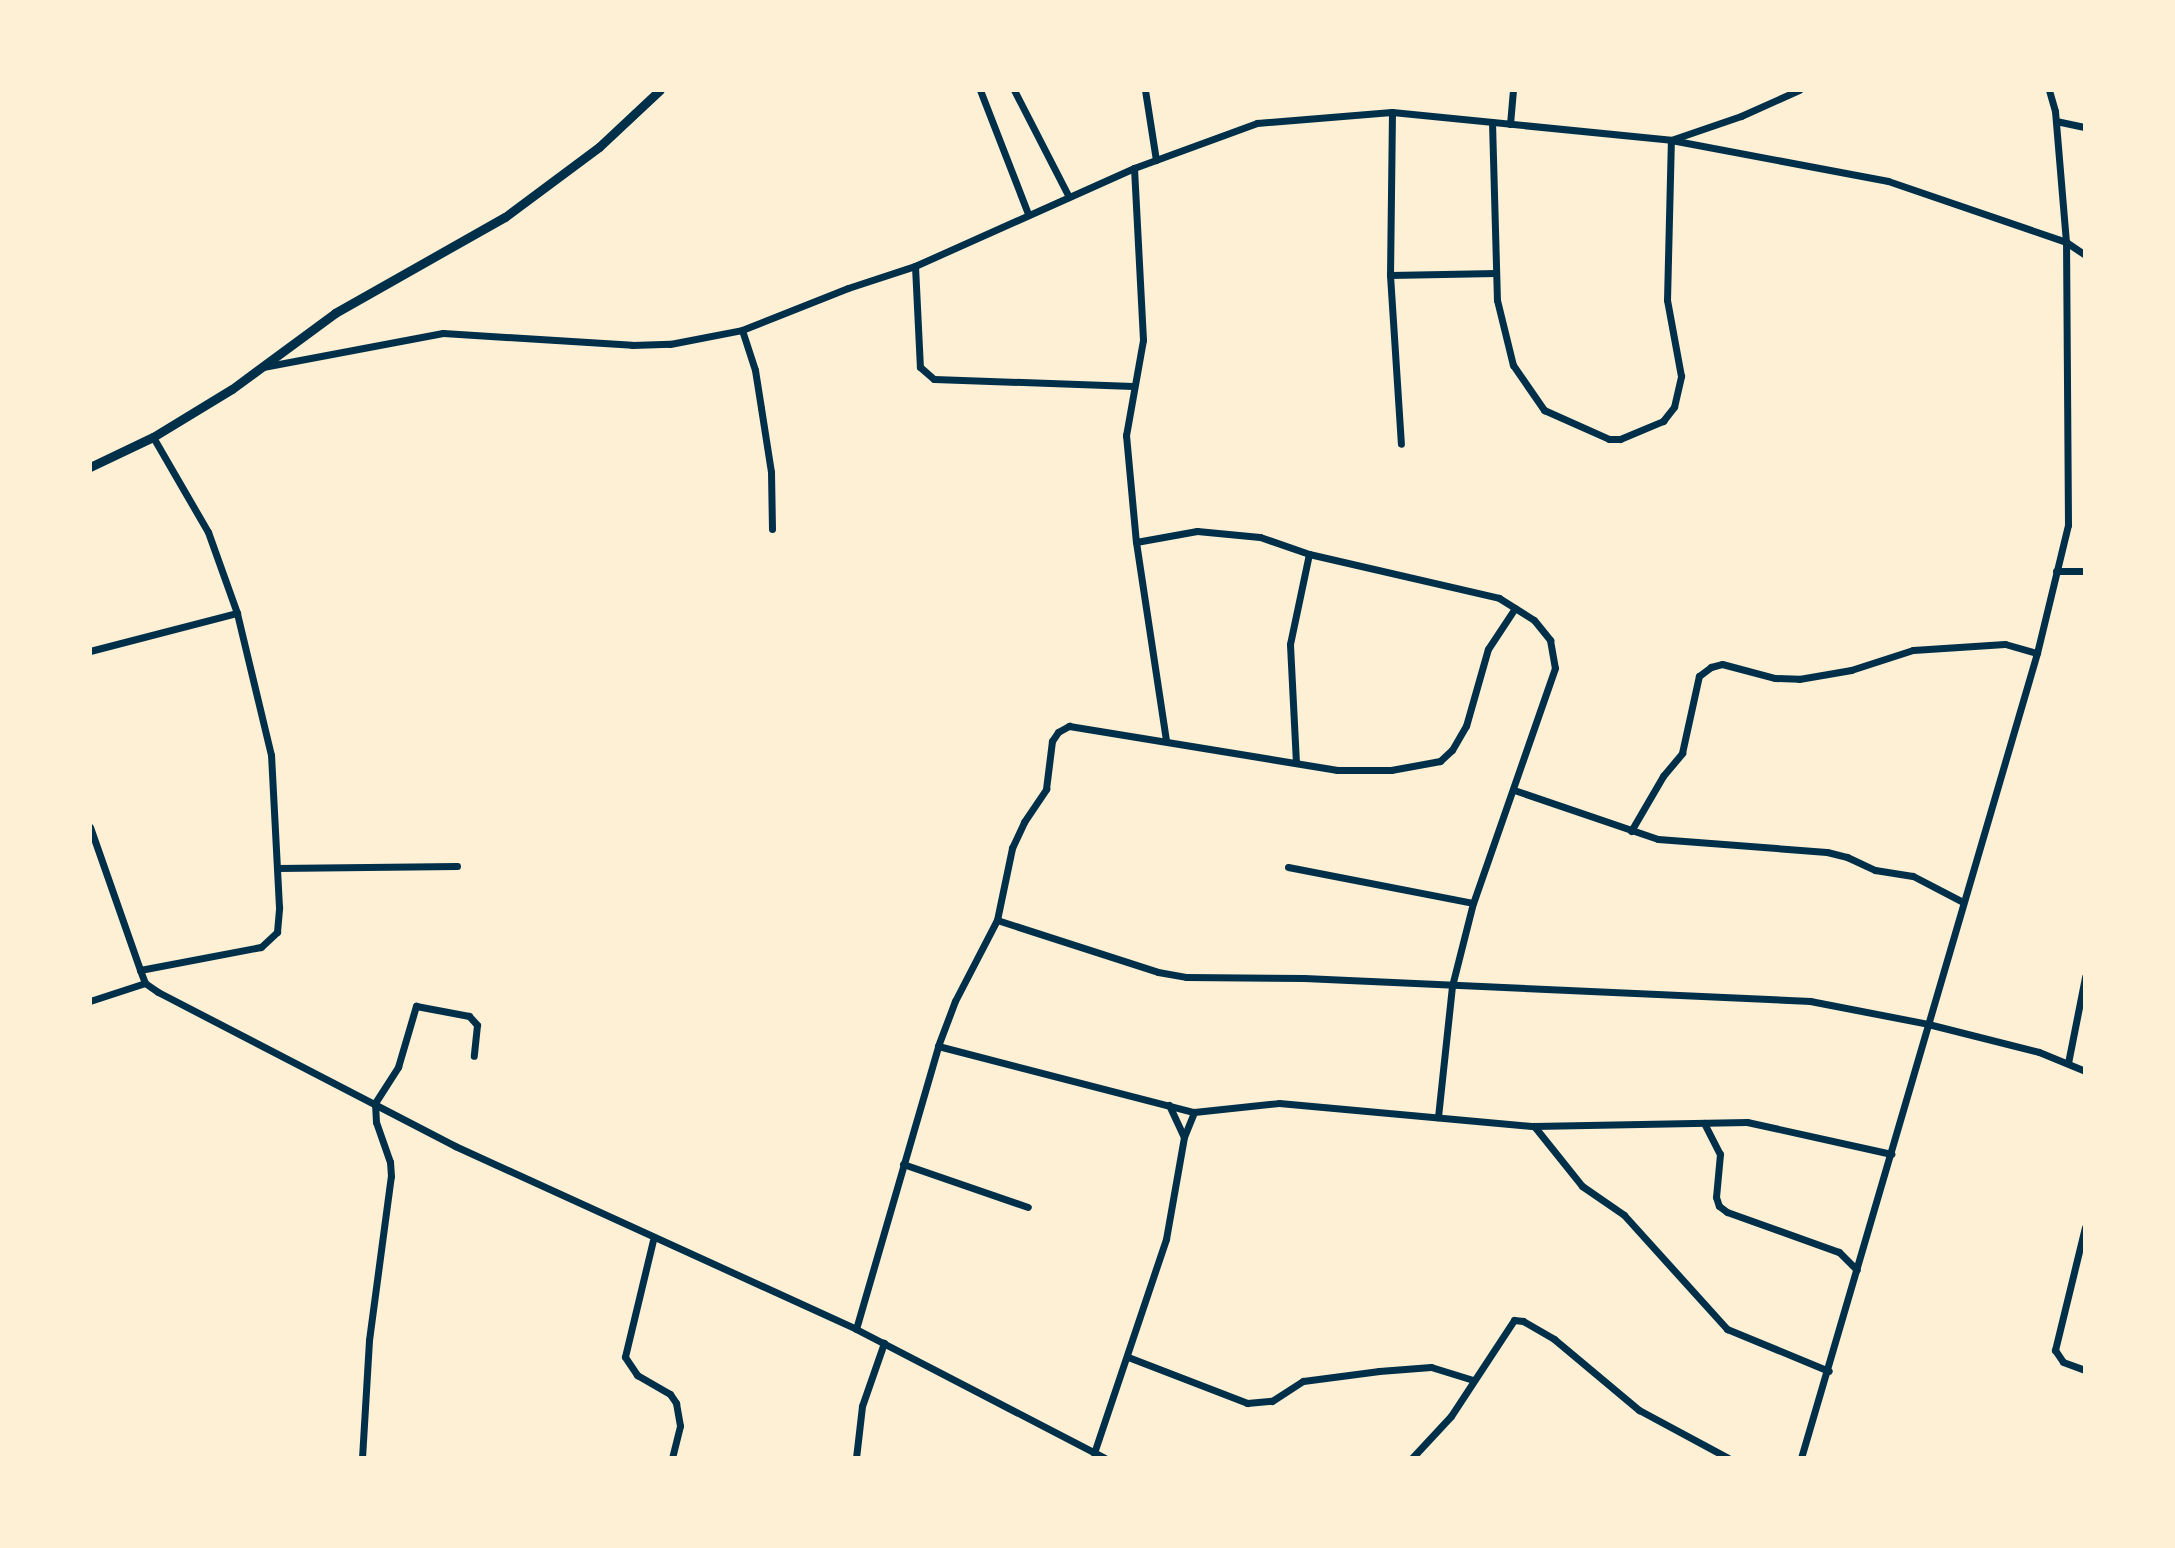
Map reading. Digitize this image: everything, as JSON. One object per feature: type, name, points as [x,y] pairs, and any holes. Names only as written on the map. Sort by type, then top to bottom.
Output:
[{"type":"street","points":[[90,467],[153,437],[232,389],[347,306],[505,217],[599,147],[660,90]]},
{"type":"street","points":[[980,90],[1028,214]]},
{"type":"street","points":[[1014,90],[1069,197]]},
{"type":"street","points":[[1145,90],[1156,160]]},
{"type":"street","points":[[1510,124],[1513,90]]},
{"type":"street","points":[[1671,140],[1741,116],[1799,90]]},
{"type":"street","points":[[1801,1458],[2037,653],[2070,510],[2066,242],[2056,121],[2049,90]]},
{"type":"street","points":[[257,368],[400,338],[443,333],[632,345],[670,344],[742,330],[848,288],[915,266],[1134,168],[1257,123],[1392,112],[1671,140],[1888,181],[2066,242],[2085,255]]},
{"type":"street","points":[[1392,112],[1390,275],[1401,444]]},
{"type":"street","points":[[2056,121],[2085,127]]},
{"type":"street","points":[[1492,122],[1497,300],[1513,365],[1544,410],[1609,439],[1620,439],[1663,421],[1674,407],[1681,376],[1667,300],[1671,140]]},
{"type":"street","points":[[1134,168],[1143,340],[1126,435],[1136,542],[1166,740]]},
{"type":"street","points":[[915,266],[920,367],[934,379],[1133,386]]},
{"type":"street","points":[[1390,275],[1496,273]]},
{"type":"street","points":[[742,330],[755,370],[771,472],[772,529]]},
{"type":"street","points":[[140,970],[261,947],[277,932],[271,755],[237,613],[208,532],[153,437]]},
{"type":"street","points":[[1136,542],[1206,531],[1260,537],[1309,554],[1479,591],[1534,620],[1550,640],[1555,668],[1473,903],[1452,986],[1438,1117]]},
{"type":"street","points":[[1296,763],[1289,655],[1309,554]]},
{"type":"street","points":[[2056,571],[2085,571]]},
{"type":"street","points":[[856,1329],[938,1046],[955,1001],[997,920],[1012,848],[1024,822],[1046,789],[1052,741],[1058,732],[1069,726],[1337,770],[1391,770],[1440,761],[1452,750],[1466,726],[1488,649],[1515,608]]},
{"type":"street","points":[[90,651],[237,613]]},
{"type":"street","points":[[1631,831],[1663,776],[1682,753],[1699,676],[1711,667],[1722,664],[1775,678],[1799,679],[1851,670],[1913,650],[2005,644],[2037,653]]},
{"type":"street","points":[[1514,790],[1658,839],[1827,852],[1875,870],[1913,876],[1963,902]]},
{"type":"street","points":[[90,827],[145,983],[455,1146],[653,1240],[856,1329],[1105,1458]]},
{"type":"street","points":[[277,868],[457,866]]},
{"type":"street","points":[[1288,867],[1473,903]]},
{"type":"street","points":[[997,920],[1158,972],[1186,977],[1304,978],[1650,996],[1779,997],[1928,1024],[2039,1052],[2085,1071]]},
{"type":"street","points":[[2068,1063],[2085,977]]},
{"type":"street","points":[[90,1001],[145,983]]},
{"type":"street","points":[[362,1458],[369,1340],[391,1176],[390,1162],[376,1122],[375,1103],[398,1067],[416,1006],[469,1016],[477,1025],[474,1056]]},
{"type":"street","points":[[938,1046],[1194,1112],[1279,1103],[1534,1126],[1704,1123],[1775,1126],[1891,1154]]},
{"type":"street","points":[[1169,1105],[1184,1137]]},
{"type":"street","points":[[1094,1453],[1173,1213],[1184,1137],[1194,1112]]},
{"type":"street","points":[[1704,1123],[1720,1154],[1716,1197],[1719,1206],[1727,1212],[1839,1252],[1857,1270]]},
{"type":"street","points":[[1534,1126],[1582,1186],[1624,1215],[1727,1329],[1829,1371]]},
{"type":"street","points":[[903,1164],[1028,1207]]},
{"type":"street","points":[[2085,1227],[2055,1350],[2063,1362],[2085,1370]]},
{"type":"street","points":[[653,1240],[625,1357],[637,1375],[670,1394],[676,1403],[680,1426],[672,1458]]},
{"type":"street","points":[[1412,1458],[1451,1416],[1506,1327],[1514,1320],[1523,1321],[1554,1339],[1639,1410],[1728,1458]]},
{"type":"street","points":[[856,1458],[862,1406],[884,1343]]},
{"type":"street","points":[[1128,1357],[1247,1403],[1272,1401],[1303,1381],[1379,1371],[1431,1367],[1473,1380]]}]
